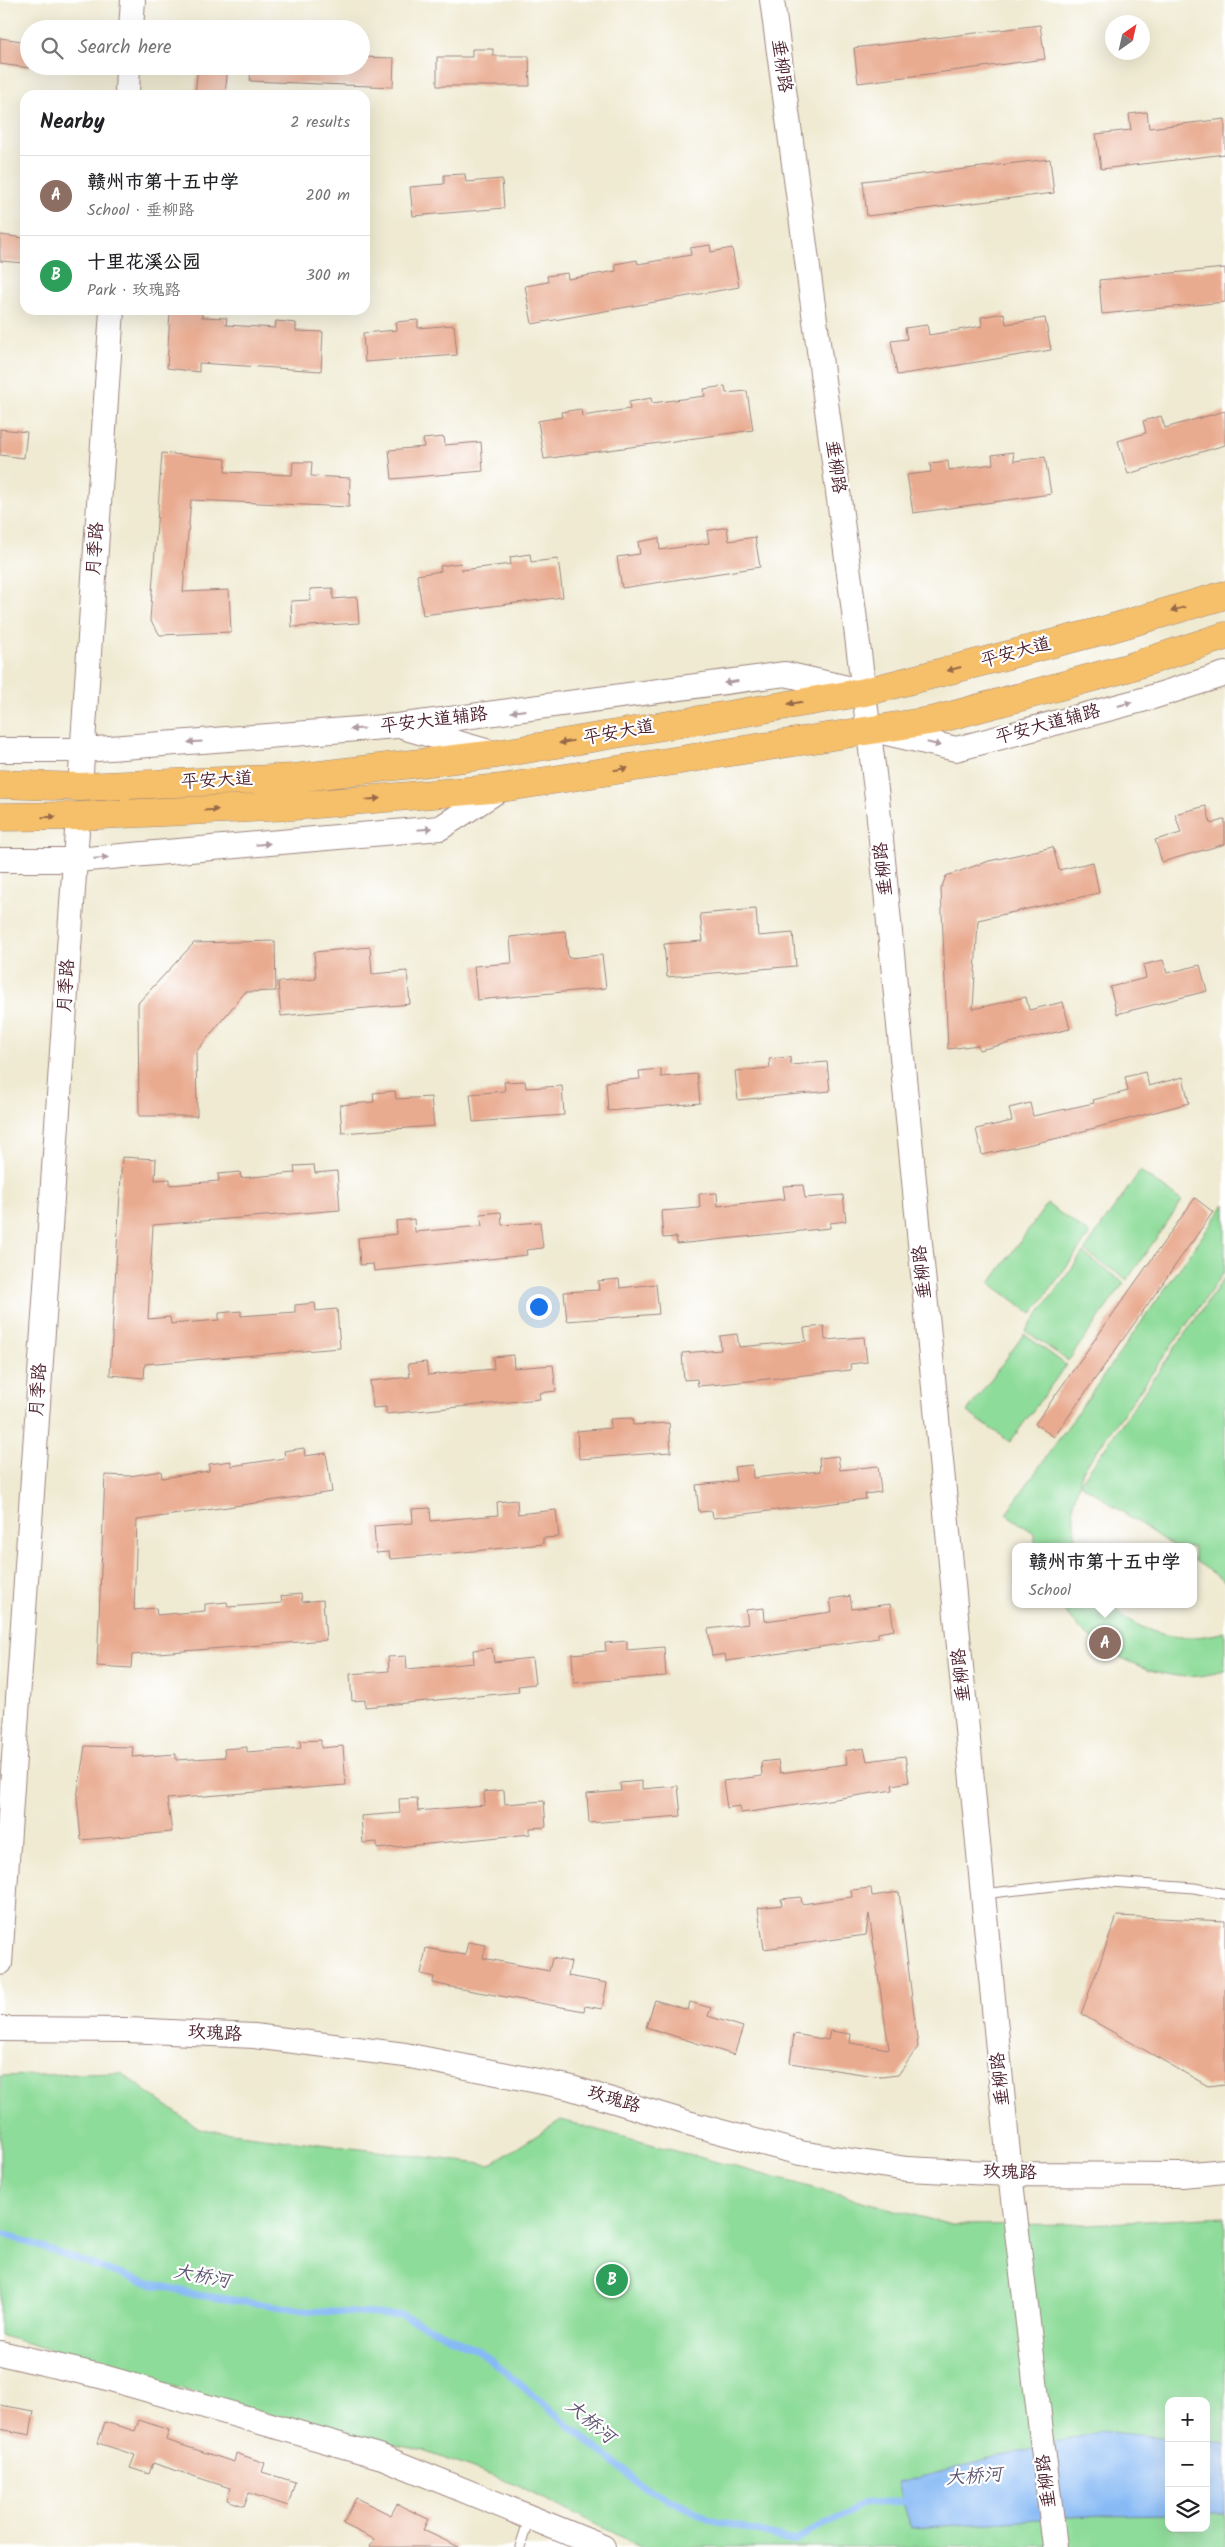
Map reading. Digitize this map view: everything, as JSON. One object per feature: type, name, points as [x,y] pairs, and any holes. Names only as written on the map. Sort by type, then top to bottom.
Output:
[{"type":"main road","name":"平安大道","points":[[0,784],[80,787],[294,778],[497,754],[865,692],[1109,629],[1225,595]]},
{"type":"main road","name":"平安大道","points":[[0,817],[78,816],[293,806],[502,788],[935,720],[1127,668],[1225,636]]},
{"type":"street","points":[[132,20],[133,0]]},
{"type":"street","name":"垂柳路","points":[[772,0],[865,692],[1010,2174],[1055,2547]]},
{"type":"street","points":[[126,90],[127,75]]},
{"type":"street","name":"月季路","points":[[80,787],[84,750],[112,315]]},
{"type":"street","name":"平安大道辅路","points":[[0,750],[84,750],[397,726],[785,674],[865,692]]},
{"type":"street","name":"平安大道辅路","points":[[869,729],[956,749],[1146,699],[1225,674]]},
{"type":"street","points":[[397,726],[497,754]]},
{"type":"street","points":[[0,860],[76,860],[440,828],[502,788]]},
{"type":"street","name":"月季路","points":[[0,1963],[78,816]]},
{"type":"street","name":"玫瑰路","points":[[0,2029],[128,2030],[254,2036],[405,2055],[568,2086],[688,2123],[800,2153],[907,2169],[1010,2174],[1182,2175],[1225,2171]]},
{"type":"street","points":[[0,2353],[100,2376],[382,2457],[603,2547]]},
{"type":"lane","points":[[983,1894],[1097,1881],[1194,1888],[1225,1894]]},
{"type":"lane","points":[[520,2547],[530,2517]]},
{"type":"green space","points":[[1140,1171],[1182,1201],[1127,1280],[1084,1251]]},
{"type":"green space","points":[[1047,1204],[1090,1234],[1032,1314],[990,1283]]},
{"type":"green space","points":[[1225,1204],[1225,1271],[1083,1470],[1073,1503],[1076,1543],[1035,1543],[1034,1533],[1006,1514]]},
{"type":"green space","points":[[1083,1253],[1124,1283],[1068,1361],[1026,1331]]},
{"type":"green space","points":[[1225,1277],[1225,1581],[1197,1562],[1197,1543],[1168,1543],[1080,1483]]},
{"type":"green space","points":[[1024,1334],[1066,1365],[1010,1442],[967,1412]]},
{"type":"green space","points":[[1063,1608],[1116,1608],[1126,1618],[1164,1635],[1199,1637],[1225,1632],[1225,1671],[1185,1677],[1140,1666],[1109,1651],[1094,1641]]},
{"type":"green space","points":[[121,2073],[199,2129],[490,2165],[561,2120],[951,2225],[1088,2224],[1225,2217],[1225,2547],[641,2547],[517,2485],[424,2451],[304,2425],[0,2335],[0,2076]]},
{"type":"water","points":[[1098,2431],[1165,2438],[1165,2515],[1103,2516],[911,2528],[898,2483]]},
{"type":"water","points":[[1210,2441],[1225,2443],[1225,2514],[1210,2514]]},
{"type":"building","points":[[1040,25],[1045,59],[858,83],[854,48]]},
{"type":"building","points":[[0,38],[20,41],[20,67],[0,64]]},
{"type":"building","points":[[472,49],[493,49],[493,56],[529,56],[530,86],[437,86],[437,57],[472,57]]},
{"type":"building","points":[[370,57],[394,58],[393,87],[250,81],[250,75],[370,75]]},
{"type":"building","points":[[197,75],[227,75],[226,90],[196,90]]},
{"type":"building","points":[[1147,112],[1149,128],[1225,119],[1225,154],[1101,169],[1096,134],[1131,130],[1129,114]]},
{"type":"building","points":[[1050,159],[1054,193],[867,216],[863,181]]},
{"type":"building","points":[[465,174],[466,182],[502,179],[504,208],[413,216],[410,187],[444,184],[444,175]]},
{"type":"building","points":[[0,235],[20,237],[20,263],[0,261]]},
{"type":"building","points":[[710,245],[711,252],[732,248],[739,287],[532,324],[525,286],[548,282],[547,276],[567,273],[568,279],[616,271],[615,264],[637,260],[638,264],[691,255],[690,248]]},
{"type":"building","points":[[1225,268],[1225,302],[1102,314],[1099,280]]},
{"type":"building","points":[[1004,313],[1006,324],[1045,318],[1051,350],[897,375],[891,341],[907,339],[905,328],[927,325],[929,335],[982,326],[981,317]]},
{"type":"building","points":[[170,315],[202,315],[202,317],[227,318],[226,325],[275,328],[276,321],[296,323],[296,331],[323,332],[321,371],[199,363],[199,372],[167,368]]},
{"type":"building","points":[[418,320],[418,328],[454,325],[457,355],[365,362],[363,333],[397,330],[396,322]]},
{"type":"building","points":[[725,386],[726,393],[747,391],[753,430],[544,459],[538,421],[562,417],[561,412],[581,409],[582,416],[630,409],[629,402],[651,398],[652,403],[705,396],[704,389]]},
{"type":"building","points":[[1225,411],[1225,445],[1128,474],[1118,441],[1146,433],[1143,421],[1161,416],[1165,428]]},
{"type":"building","points":[[0,429],[27,432],[24,458],[0,455]]},
{"type":"building","points":[[444,437],[445,445],[481,442],[483,471],[392,479],[389,450],[424,447],[423,439]]},
{"type":"building","points":[[1013,452],[1014,461],[1045,457],[1051,494],[913,513],[907,475],[931,472],[930,463],[948,461],[949,470],[993,464],[992,455]]},
{"type":"building","points":[[162,453],[226,459],[225,472],[292,475],[293,462],[312,462],[311,476],[350,478],[349,507],[191,500],[183,592],[229,590],[231,632],[160,635],[150,620]]},
{"type":"building","points":[[727,527],[729,541],[755,537],[760,567],[622,588],[617,557],[640,554],[638,542],[659,538],[660,550],[709,543],[707,531]]},
{"type":"building","points":[[530,554],[531,562],[558,559],[563,597],[423,615],[417,575],[441,571],[440,566],[461,563],[462,570],[511,564],[510,557]]},
{"type":"building","points":[[333,588],[333,599],[357,597],[359,623],[292,627],[291,601],[311,600],[310,589]]},
{"type":"building","points":[[1206,806],[1211,824],[1225,819],[1225,844],[1162,862],[1155,840],[1181,833],[1175,814]]},
{"type":"building","points":[[1053,847],[1059,870],[1093,862],[1099,893],[978,920],[973,1009],[1026,997],[1029,1010],[1063,1002],[1070,1029],[979,1050],[978,1045],[948,1049],[941,889],[946,876],[989,861]]},
{"type":"building","points":[[756,909],[758,936],[793,933],[796,966],[667,977],[664,944],[703,941],[700,914]]},
{"type":"building","points":[[565,931],[568,958],[602,955],[606,988],[477,1000],[474,966],[512,963],[510,937]]},
{"type":"building","points":[[275,941],[276,991],[245,992],[196,1052],[197,1116],[139,1116],[138,1003],[194,943]]},
{"type":"building","points":[[370,947],[372,974],[407,971],[410,1004],[281,1016],[278,982],[316,979],[314,952]]},
{"type":"building","points":[[1163,960],[1167,973],[1200,965],[1207,991],[1117,1014],[1110,987],[1146,978],[1143,965]]},
{"type":"building","points":[[790,1057],[791,1065],[827,1062],[830,1091],[738,1100],[735,1071],[770,1068],[769,1059]]},
{"type":"building","points":[[661,1069],[661,1077],[697,1074],[700,1103],[608,1111],[606,1082],[640,1079],[639,1071]]},
{"type":"building","points":[[1145,1072],[1149,1086],[1183,1077],[1189,1103],[1072,1135],[982,1155],[976,1129],[1012,1121],[1009,1108],[1030,1103],[1033,1116],[1094,1103],[1093,1100],[1128,1091],[1125,1077]]},
{"type":"building","points":[[525,1081],[526,1088],[562,1086],[564,1115],[473,1122],[470,1094],[505,1091],[504,1082]]},
{"type":"building","points":[[395,1091],[396,1099],[431,1097],[434,1126],[342,1133],[340,1105],[374,1102],[373,1093]]},
{"type":"building","points":[[122,1157],[156,1159],[155,1180],[170,1179],[170,1185],[219,1181],[218,1174],[240,1172],[241,1178],[295,1173],[294,1166],[314,1165],[315,1173],[337,1171],[340,1210],[153,1225],[148,1319],[170,1317],[171,1324],[219,1320],[219,1313],[241,1311],[241,1316],[295,1312],[295,1305],[315,1303],[316,1311],[337,1309],[340,1348],[145,1364],[144,1378],[110,1375]]},
{"type":"building","points":[[803,1185],[805,1198],[843,1195],[846,1221],[830,1223],[830,1228],[677,1244],[676,1237],[663,1238],[661,1211],[700,1208],[699,1194],[717,1193],[718,1206],[785,1199],[783,1186]]},
{"type":"building","points":[[1195,1198],[1213,1212],[1054,1437],[1035,1424]]},
{"type":"building","points":[[501,1212],[502,1225],[540,1222],[543,1248],[526,1250],[527,1255],[374,1271],[373,1264],[360,1265],[358,1238],[397,1234],[396,1221],[414,1219],[415,1232],[482,1226],[480,1214]]},
{"type":"building","points":[[619,1279],[620,1288],[656,1284],[659,1314],[567,1321],[564,1292],[599,1290],[598,1281]]},
{"type":"building","points":[[824,1326],[825,1340],[864,1337],[867,1362],[850,1364],[851,1370],[721,1384],[698,1386],[697,1379],[684,1380],[682,1353],[721,1350],[720,1336],[737,1334],[739,1347],[806,1341],[804,1328]]},
{"type":"building","points":[[513,1355],[514,1368],[553,1365],[556,1391],[539,1393],[540,1399],[386,1414],[386,1407],[373,1408],[370,1381],[410,1377],[408,1364],[426,1362],[428,1375],[494,1369],[493,1357]]},
{"type":"building","points":[[632,1418],[633,1425],[669,1423],[671,1452],[579,1459],[577,1431],[611,1428],[610,1419]]},
{"type":"building","points":[[304,1448],[305,1456],[326,1453],[332,1492],[137,1520],[134,1610],[156,1608],[157,1615],[205,1611],[205,1604],[227,1602],[228,1607],[282,1603],[281,1596],[301,1594],[302,1602],[323,1600],[326,1640],[132,1655],[131,1668],[97,1666],[105,1475],[130,1476],[161,1471],[162,1478],[209,1471],[209,1464],[231,1461],[231,1466],[285,1458],[284,1451]]},
{"type":"building","points":[[838,1456],[840,1470],[878,1466],[881,1492],[865,1494],[866,1499],[713,1518],[712,1511],[699,1512],[696,1485],[736,1481],[734,1467],[752,1465],[753,1478],[820,1471],[819,1458]]},
{"type":"building","points":[[517,1500],[518,1514],[556,1510],[559,1537],[543,1538],[543,1544],[414,1557],[390,1559],[389,1552],[376,1553],[374,1526],[413,1523],[412,1509],[430,1508],[431,1521],[498,1515],[497,1502]]},
{"type":"building","points":[[850,1596],[852,1609],[890,1604],[894,1630],[878,1633],[878,1638],[750,1658],[726,1661],[725,1654],[712,1656],[708,1629],[748,1624],[746,1610],[764,1608],[765,1621],[832,1612],[830,1599]]},
{"type":"building","points":[[627,1641],[627,1650],[664,1647],[666,1676],[574,1683],[572,1654],[606,1651],[605,1643]]},
{"type":"building","points":[[492,1648],[494,1662],[532,1658],[535,1684],[518,1686],[519,1692],[365,1707],[365,1700],[352,1701],[350,1674],[389,1671],[388,1657],[406,1656],[407,1669],[474,1663],[473,1650]]},
{"type":"building","points":[[321,1740],[321,1748],[343,1746],[346,1785],[167,1799],[172,1832],[81,1840],[77,1798],[85,1746],[133,1747],[132,1757],[176,1754],[176,1760],[225,1757],[224,1749],[247,1747],[247,1752],[301,1748],[300,1741]]},
{"type":"building","points":[[864,1748],[867,1761],[905,1756],[909,1782],[892,1785],[893,1790],[764,1810],[741,1813],[740,1806],[727,1808],[723,1781],[762,1776],[761,1762],[778,1760],[780,1773],[847,1764],[845,1751]]},
{"type":"building","points":[[642,1781],[642,1789],[678,1786],[681,1816],[589,1823],[587,1794],[621,1791],[620,1783]]},
{"type":"building","points":[[504,1790],[505,1804],[544,1801],[546,1827],[530,1828],[530,1834],[377,1849],[377,1842],[363,1843],[361,1816],[400,1813],[399,1799],[417,1798],[418,1811],[485,1805],[484,1792]]},
{"type":"building","points":[[871,1888],[872,1896],[899,1892],[918,2047],[898,2075],[881,2077],[790,2063],[794,2034],[828,2040],[830,2031],[851,2034],[850,2043],[889,2049],[869,1914],[866,1935],[764,1949],[758,1908],[782,1905],[781,1899],[801,1897],[802,1904],[852,1897],[851,1890]]},
{"type":"building","points":[[1117,1916],[1225,1921],[1225,2084],[1208,2086],[1081,2014]]},
{"type":"building","points":[[468,1942],[486,1945],[483,1958],[549,1971],[552,1958],[571,1962],[568,1976],[607,1983],[602,2009],[585,2006],[584,2011],[456,1988],[433,1983],[434,1977],[421,1974],[426,1948],[465,1955]]},
{"type":"building","points":[[655,2000],[688,2010],[690,2002],[711,2008],[708,2016],[743,2027],[734,2055],[646,2027]]},
{"type":"building","points":[[0,2405],[34,2411],[30,2435],[0,2429]]},
{"type":"building","points":[[139,2420],[169,2430],[166,2440],[234,2462],[236,2453],[265,2463],[262,2472],[295,2482],[288,2506],[249,2493],[244,2506],[227,2500],[230,2488],[153,2463],[149,2474],[130,2468],[135,2455],[98,2443],[105,2422],[135,2431]]},
{"type":"building","points":[[356,2498],[391,2515],[397,2504],[428,2519],[423,2530],[459,2547],[370,2547],[374,2539],[343,2524]]},
{"type":"waterway","name":"大桥河","points":[[0,2233],[131,2278],[197,2295],[311,2311],[402,2315],[480,2351],[642,2486],[710,2519],[794,2541],[861,2505],[912,2499]]},
{"type":"place","name":"赣州市第十五中学","points":[[1105,1643]]},
{"type":"place","name":"十里花溪公园","points":[[612,2280]]}]
